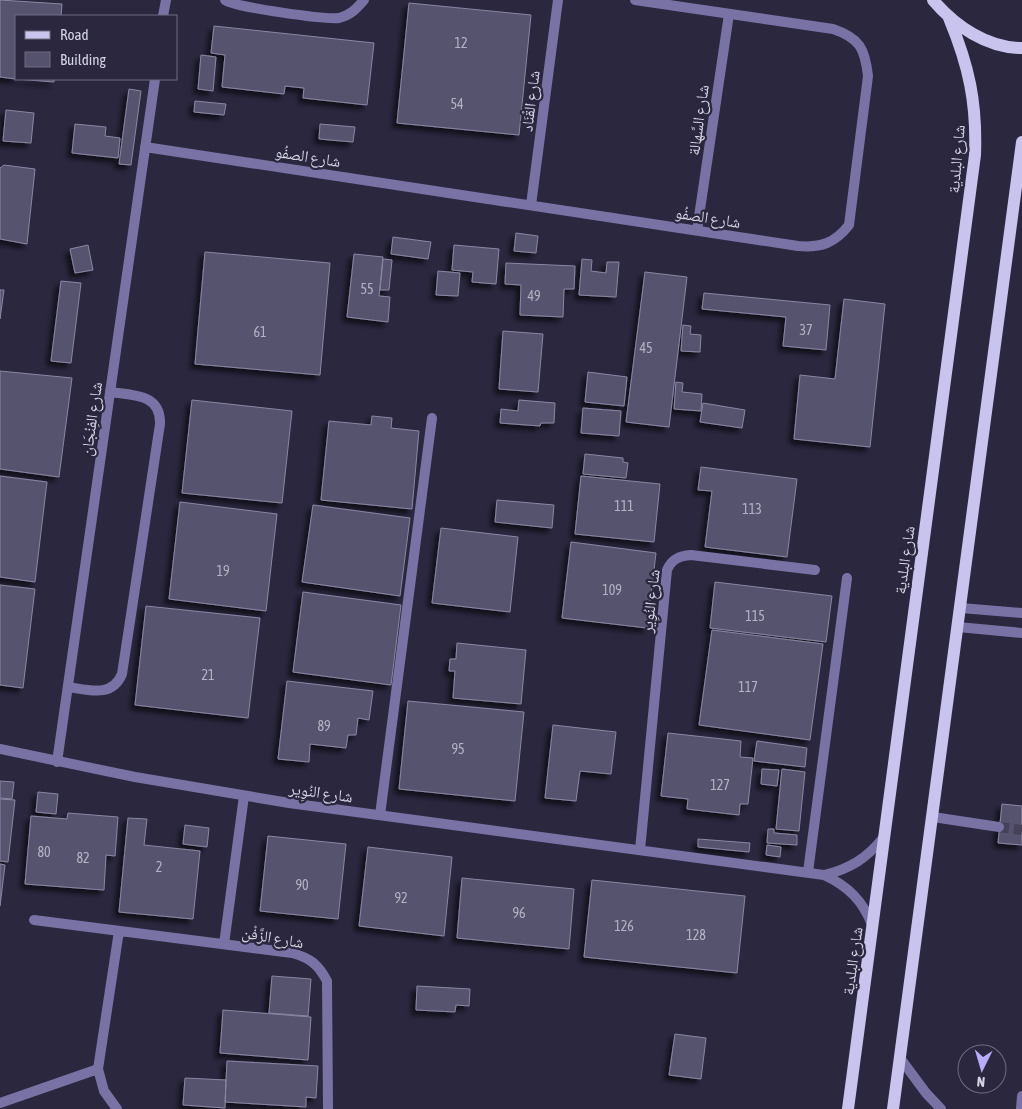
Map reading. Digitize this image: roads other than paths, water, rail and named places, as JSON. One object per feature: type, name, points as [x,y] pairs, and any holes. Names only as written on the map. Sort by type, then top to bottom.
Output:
[{"type":"main road","points":[[933,0],[949,18],[979,38],[1014,48],[1022,48]]},
{"type":"main road","name":"شارع البلدية","points":[[848,1109],[975,154],[976,121],[972,86],[963,51],[949,18]]},
{"type":"main road","points":[[893,1109],[1020,179],[1022,142]]},
{"type":"street","points":[[163,15],[166,0]]},
{"type":"street","points":[[225,0],[290,13],[338,18],[354,13],[364,0]]},
{"type":"street","name":"شارع القْنَاد","points":[[531,205],[558,0]]},
{"type":"street","name":"شارع الصفُو","points":[[145,147],[813,248],[827,244],[840,237],[849,225],[868,76],[866,56],[858,42],[846,33],[833,29],[635,0]]},
{"type":"street","name":"شارع السَّهالة","points":[[697,230],[729,14]]},
{"type":"street","name":"شارع الفِنْجَان","points":[[57,762],[154,80]]},
{"type":"street","points":[[68,687],[104,691],[112,688],[122,674],[160,424],[158,407],[151,400],[143,396],[110,392]]},
{"type":"street","points":[[380,815],[432,418]]},
{"type":"street","name":"شارع النُوِير","points":[[640,850],[667,570],[670,564],[676,559],[691,555],[815,570]]},
{"type":"street","points":[[808,872],[847,578]]},
{"type":"street","points":[[961,608],[1022,613]]},
{"type":"street","points":[[958,627],[1022,633]]},
{"type":"street","name":"شارع النُوِير","points":[[0,749],[57,762],[244,796],[824,874],[837,881],[860,901],[873,927]]},
{"type":"street","name":"شارع الزَّفْن","points":[[244,796],[224,944],[292,953],[308,958],[319,967],[327,981],[328,996],[328,1109]]},
{"type":"street","points":[[933,817],[999,827]]},
{"type":"street","name":"شارع النُوِير","points":[[824,874],[852,866],[864,859],[883,838]]},
{"type":"street","points":[[34,920],[224,944]]},
{"type":"street","points":[[117,1109],[104,1091],[98,1068],[119,931]]},
{"type":"street","points":[[900,1058],[926,1093],[941,1109]]},
{"type":"street","points":[[0,1103],[98,1068]]},
{"type":"street","points":[[1020,1109],[1022,1096]]},
{"type":"tunnel","points":[[999,827],[1022,830]]}]
